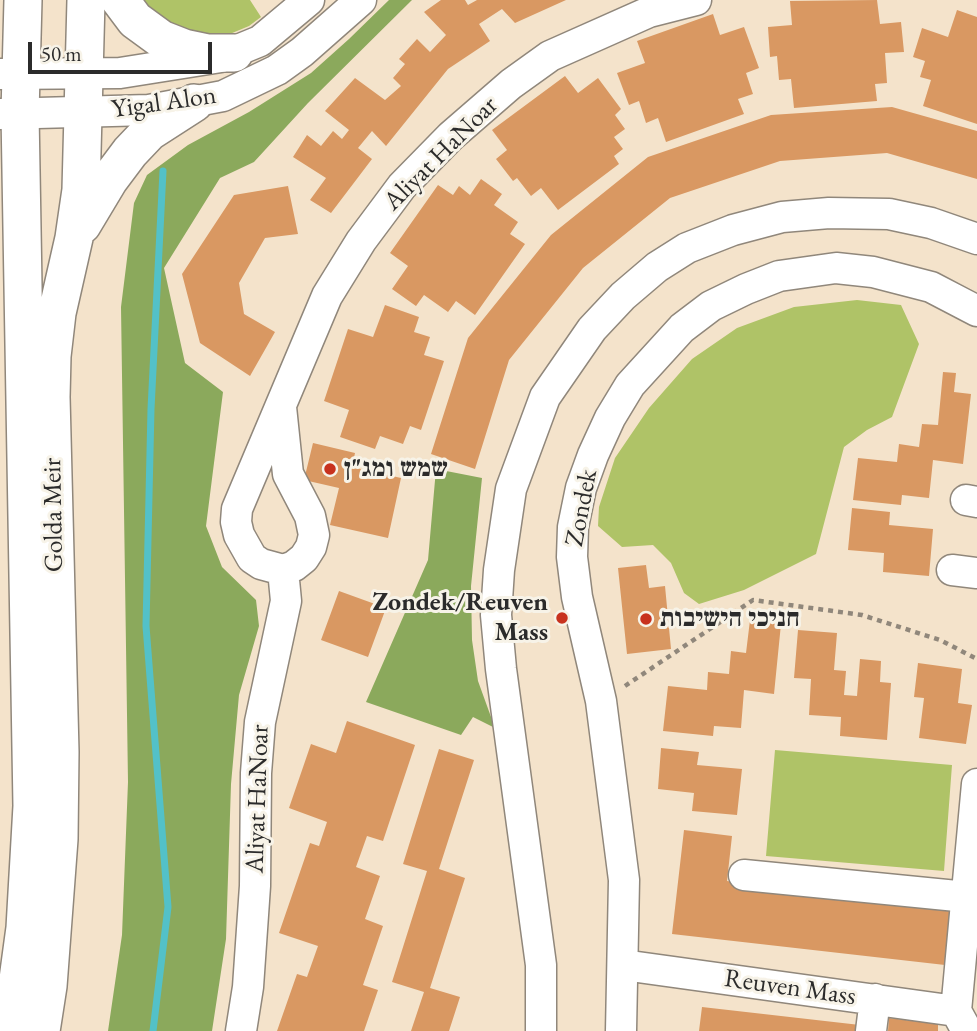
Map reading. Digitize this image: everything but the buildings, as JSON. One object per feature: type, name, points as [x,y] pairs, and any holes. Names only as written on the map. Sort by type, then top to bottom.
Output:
[{"type":"main road","name":"Golda Meir","points":[[12,1031],[25,928],[32,806],[23,242],[10,114],[10,74],[23,0]]},
{"type":"main road","name":"Golda Meir","points":[[41,1031],[50,973],[59,839],[60,752],[52,356],[57,313],[74,238],[81,190],[86,0]]},
{"type":"main road","points":[[120,0],[135,20],[161,39],[208,53],[234,53]]},
{"type":"main road","points":[[74,238],[108,180],[130,152],[149,132],[194,103]]},
{"type":"main road","points":[[0,200],[23,242]]},
{"type":"street","name":"Yigal Alon","points":[[10,74],[120,73],[234,53],[260,41],[309,0]]},
{"type":"street","name":"Yigal Alon","points":[[10,114],[149,110],[223,96],[277,70],[302,52],[360,0]]},
{"type":"street","name":"Aliyat HaNoar","points":[[281,407],[288,474],[310,516],[314,536],[304,558],[283,570],[261,564],[252,558],[239,536],[236,522],[240,503],[327,296],[361,241],[401,186],[451,136],[511,84],[550,56],[649,12],[696,0]]},
{"type":"street","points":[[541,1031],[541,965],[496,615],[499,569],[511,489],[545,397],[592,329],[623,296],[657,267],[687,248],[733,230],[782,217],[829,212],[889,214],[931,223],[977,239]]},
{"type":"street","name":"Zondek","points":[[621,1031],[624,880],[601,701],[577,597],[572,558],[573,527],[581,488],[599,443],[630,385],[682,328],[710,306],[779,276],[836,268],[900,278],[931,287],[977,311]]},
{"type":"street","name":"Aliyat HaNoar","points":[[241,1031],[248,987],[255,886],[256,774],[260,722],[286,601],[283,570]]},
{"type":"street","points":[[962,1021],[967,897],[977,785]]},
{"type":"street","points":[[744,875],[967,897]]},
{"type":"street","name":"Reuven Mass","points":[[623,965],[875,999],[962,1021]]},
{"type":"street","points":[[871,1031],[875,999]]},
{"type":"path","points":[[601,701],[753,600],[862,615],[940,640],[977,659]]},
{"type":"green space","points":[[139,0],[250,0],[261,17],[249,26],[225,36],[165,31]]},
{"type":"green space","points":[[389,0],[412,0],[308,103],[254,162],[220,178],[164,268],[185,363],[223,392],[206,526],[222,567],[256,600],[259,626],[239,695],[231,784],[226,939],[212,1031],[108,1031],[122,935],[128,782],[121,307],[134,203],[147,175],[188,145],[249,112],[311,73]]},
{"type":"green space","points":[[857,300],[901,305],[919,344],[892,417],[867,430],[844,447],[816,554],[744,590],[699,604],[684,593],[671,563],[653,545],[622,547],[598,526],[599,507],[615,458],[649,408],[692,359],[737,328],[794,307]]},
{"type":"green space","points":[[436,469],[482,478],[471,586],[472,640],[478,681],[495,728],[473,717],[461,735],[366,702],[428,560]]},
{"type":"green space","points":[[775,750],[952,765],[944,871],[766,856]]},
{"type":"waterway","points":[[153,1031],[168,907],[146,626],[151,409],[163,171]]},
{"type":"place","name":"שמש ומג\"ן","points":[[330,469]]},
{"type":"place","name":"Zondek/Reuven Mass","points":[[562,618]]},
{"type":"place","name":"חניכי הישיבות","points":[[646,619]]}]
